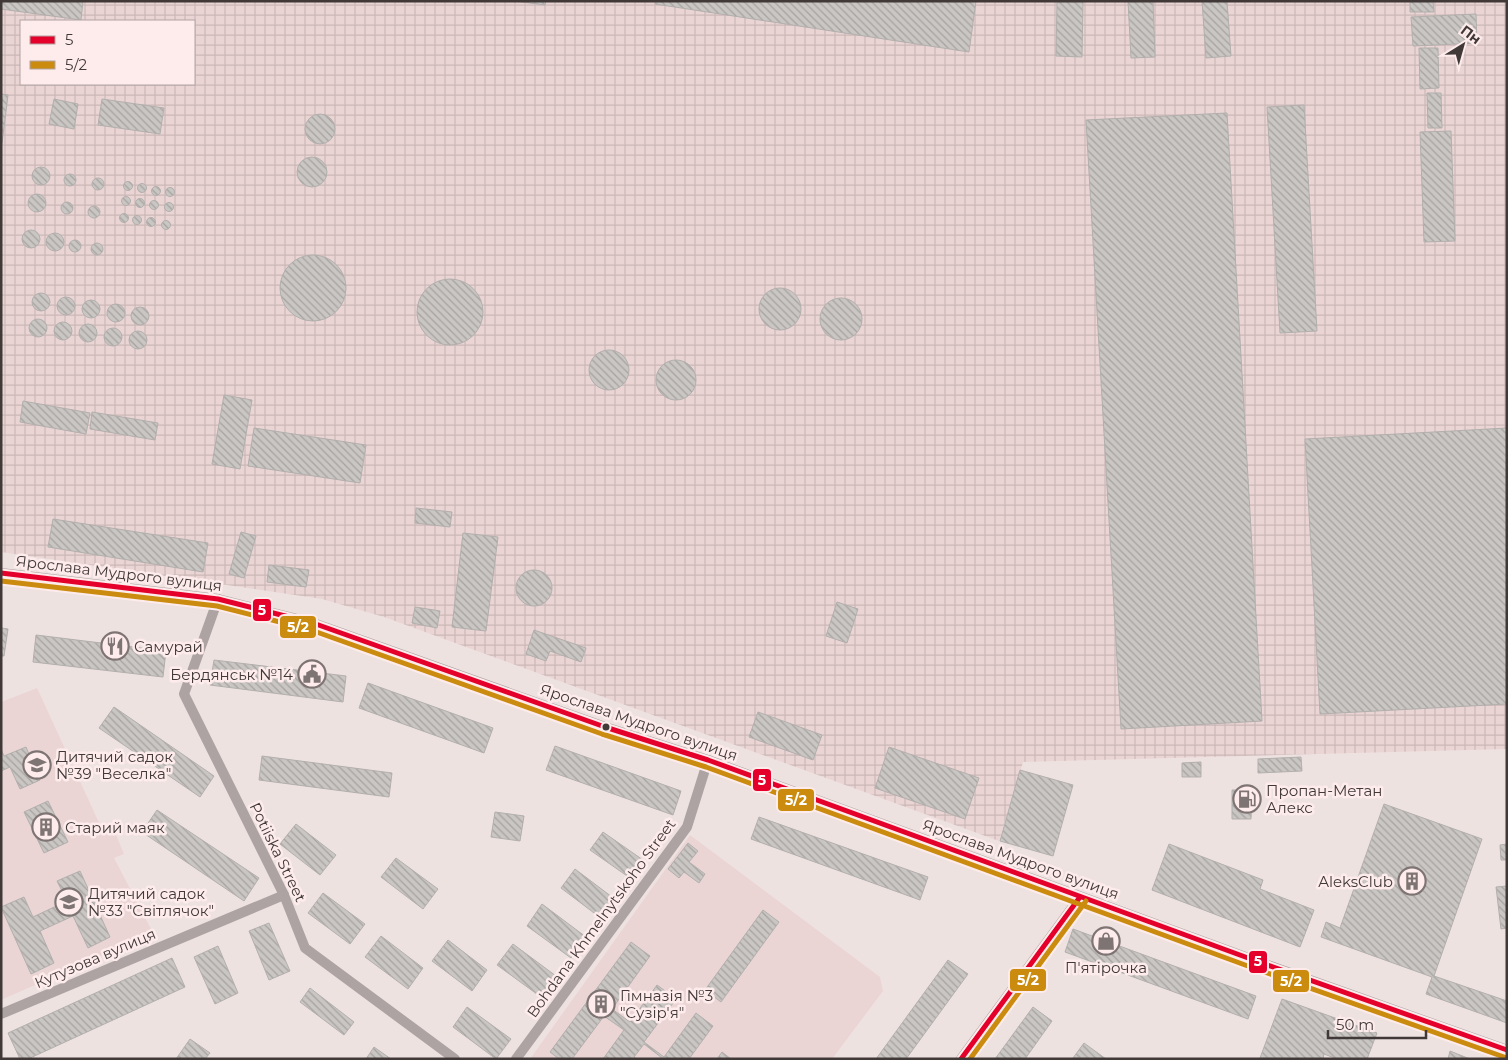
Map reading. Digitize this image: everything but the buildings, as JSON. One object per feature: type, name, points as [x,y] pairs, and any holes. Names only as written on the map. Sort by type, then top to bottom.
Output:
[{"type":"street","name":"Ярослава Мудрого вулиця","points":[[1,573],[25,578],[218,599],[313,624],[605,727],[708,760],[1080,897],[1507,1050]]},
{"type":"street","name":"Potiiska Street","points":[[218,599],[184,694],[284,895],[305,948],[455,1059]]},
{"type":"street","name":"Bohdana Khmelnytskoho Street","points":[[516,1059],[687,827],[708,760]]},
{"type":"street","name":"Кутузова вулиця","points":[[1,1014],[284,895]]},
{"type":"street","points":[[961,1059],[1080,897]]},
{"type":"shaded area","points":[[1,1],[1507,1],[1507,749],[1023,762],[999,841],[384,617],[322,599],[1,552]]},
{"type":"shaded area","points":[[37,688],[101,827],[111,823],[124,854],[114,858],[153,933],[1,1000],[1,702]]},
{"type":"shaded area","points":[[690,835],[880,977],[883,991],[832,1059],[530,1059]]},
{"type":"transit line","name":"5","points":[[1,573],[218,599],[313,623],[605,727],[708,760],[1259,962],[1507,1050]]},
{"type":"transit line","name":"5/2","points":[[1,581],[217,606],[311,630],[602,734],[706,767],[1256,969],[1504,1057]]},
{"type":"transit line","name":"5","points":[[961,1059],[1080,897]]},
{"type":"transit line","name":"5/2","points":[[970,1059],[1086,901]]},
{"type":"place","name":"Самурай","points":[[115,646]]},
{"type":"place","name":"Бердянськ №14","points":[[312,674]]},
{"type":"place","name":"Дитячий садок №39 \"Веселка\"","points":[[37,765]]},
{"type":"place","name":"Пропан-Метан Алекс","points":[[1247,799]]},
{"type":"place","name":"Старий маяк","points":[[46,827]]},
{"type":"place","name":"AleksClub","points":[[1412,881]]},
{"type":"place","name":"Дитячий садок №33 \"Світлячок\"","points":[[69,902]]},
{"type":"place","name":"П'ятірочка","points":[[1106,941]]},
{"type":"place","name":"Гімназія №3 \"Сузір'я\"","points":[[601,1004]]}]
